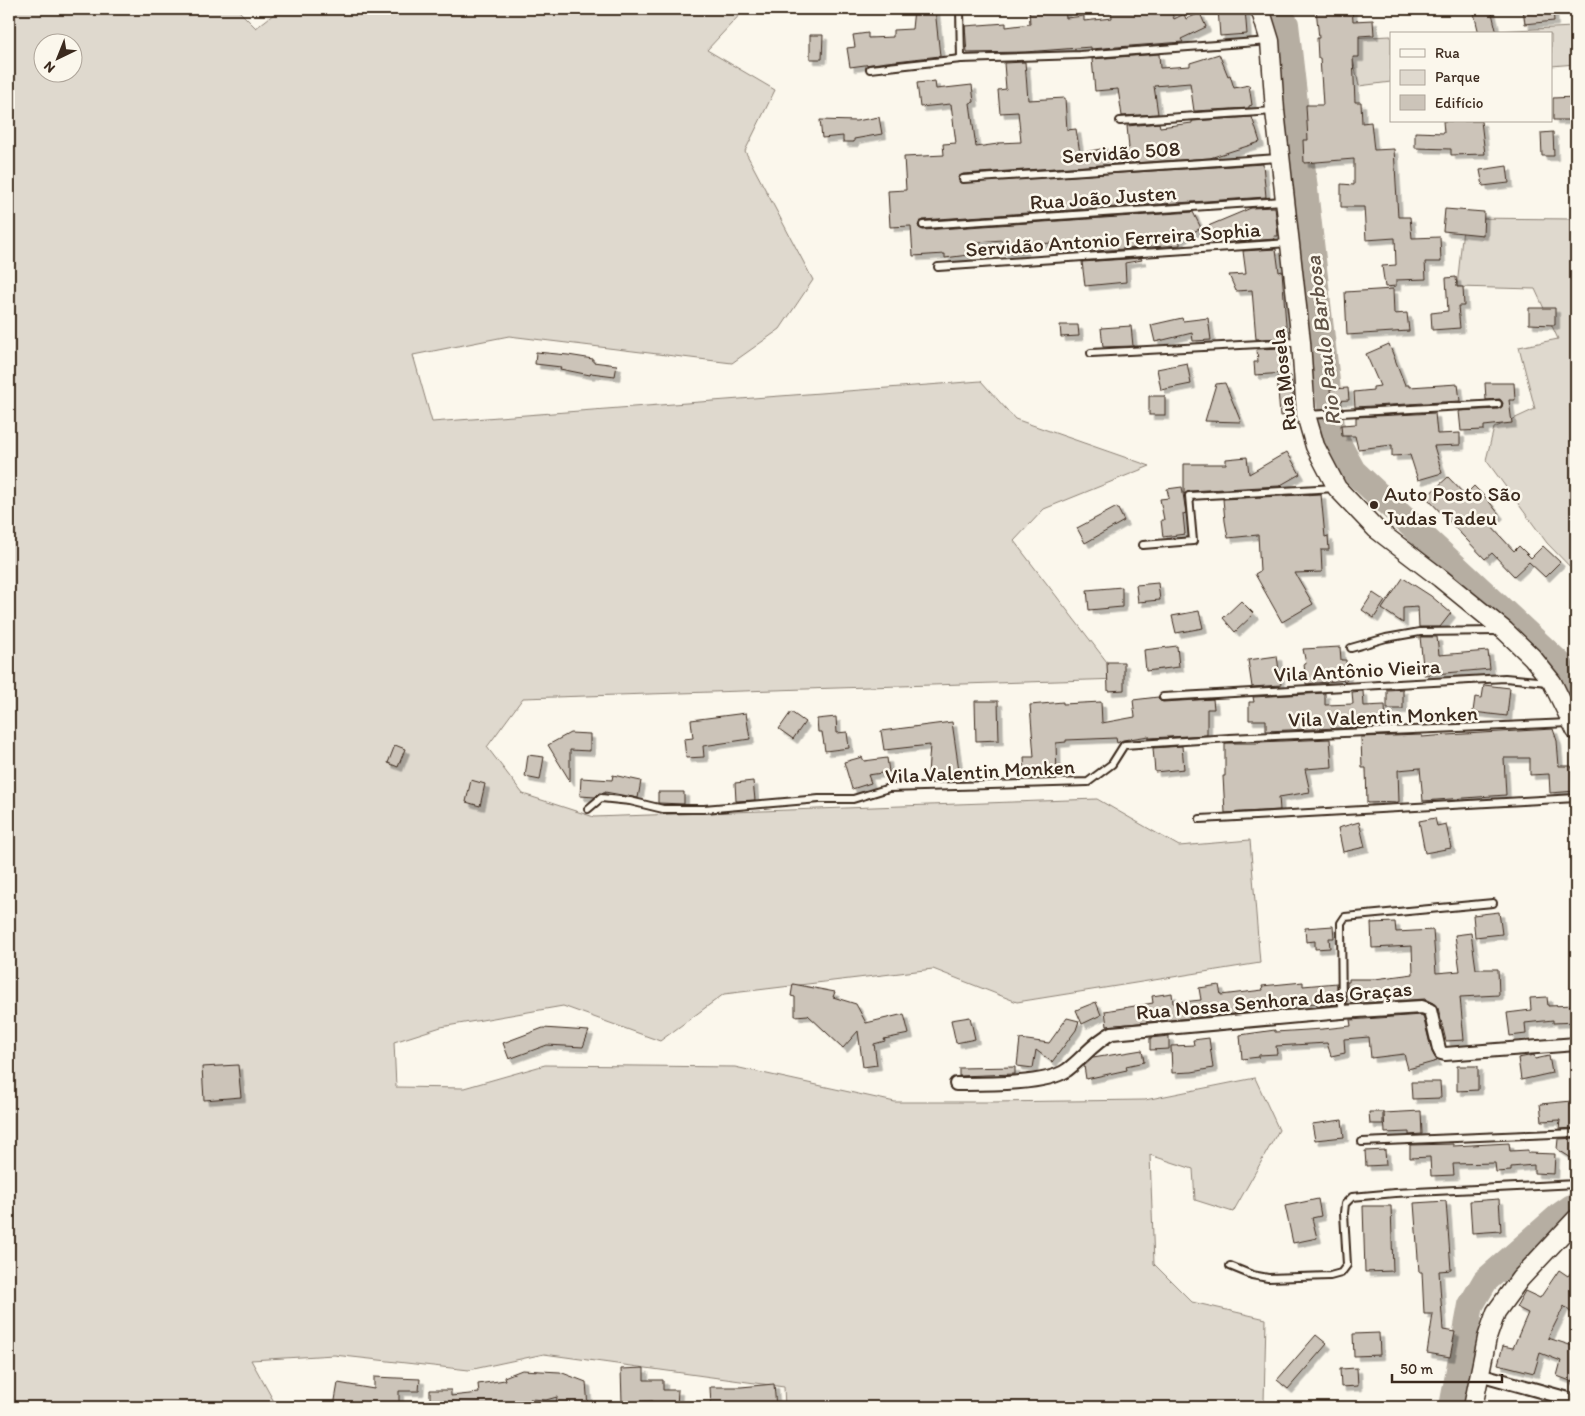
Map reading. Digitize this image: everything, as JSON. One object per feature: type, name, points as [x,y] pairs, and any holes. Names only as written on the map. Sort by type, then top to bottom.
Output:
[{"type":"street","name":"Rua Mosela","points":[[1258,9],[1270,41],[1275,111],[1286,200],[1306,415],[1315,446],[1337,488],[1376,529],[1505,631],[1532,657],[1552,682],[1575,727]]},
{"type":"street","name":"Rua Nossa Senhora das Graças","points":[[956,1084],[998,1084],[1038,1080],[1056,1075],[1066,1071],[1101,1038],[1112,1033],[1342,1012],[1422,1007],[1430,1010],[1439,1049],[1441,1053],[1445,1054],[1576,1044]]},
{"type":"street","points":[[1473,1407],[1487,1338],[1496,1312],[1520,1279],[1576,1219]]},
{"type":"street","points":[[1479,1374],[1576,1401]]},
{"type":"lane","points":[[960,9],[961,59]]},
{"type":"lane","points":[[870,69],[961,59],[1080,55],[1270,41]]},
{"type":"lane","points":[[1120,121],[1275,111]]},
{"type":"lane","name":"Servidão 508","points":[[963,179],[1281,157]]},
{"type":"lane","name":"Rua João Justen","points":[[923,225],[1286,200]]},
{"type":"lane","name":"Servidão Antonio Ferreira Sophia","points":[[938,267],[1290,243]]},
{"type":"lane","points":[[1091,353],[1300,342]]},
{"type":"lane","points":[[1306,415],[1498,404]]},
{"type":"lane","points":[[1143,545],[1193,541],[1189,496],[1337,488]]},
{"type":"lane","points":[[1351,648],[1386,638],[1420,632],[1505,631]]},
{"type":"lane","name":"Vila Antônio Vieira","points":[[1164,697],[1505,678],[1552,682]]},
{"type":"lane","name":"Vila Valentin Monken","points":[[588,809],[601,798],[630,801],[663,809],[704,809],[819,799],[853,799],[889,788],[1088,782],[1112,764],[1124,746],[1230,738],[1575,727]]},
{"type":"lane","points":[[1200,819],[1576,798]]},
{"type":"lane","points":[[1342,1012],[1341,923],[1345,917],[1493,903]]},
{"type":"lane","points":[[1362,1142],[1576,1133]]},
{"type":"lane","points":[[1230,1266],[1252,1275],[1268,1278],[1330,1276],[1341,1273],[1347,1265],[1345,1204],[1352,1197],[1395,1193],[1576,1184]]},
{"type":"green space","points":[[9,9],[237,9],[256,28],[279,9],[745,9],[707,50],[775,90],[745,151],[813,280],[780,329],[732,363],[509,336],[413,355],[432,422],[981,381],[1015,419],[1150,466],[1044,509],[1014,541],[1120,679],[523,698],[487,747],[523,794],[594,817],[1097,799],[1179,846],[1250,840],[1260,963],[1017,1002],[933,969],[724,994],[660,1041],[563,1006],[441,1027],[394,1042],[396,1087],[464,1088],[545,1065],[735,1067],[895,1102],[991,1102],[1145,1100],[1255,1078],[1279,1130],[1233,1212],[1195,1200],[1193,1169],[1150,1155],[1154,1264],[1192,1302],[1266,1319],[1264,1402],[1276,1407],[785,1407],[784,1387],[544,1354],[469,1370],[334,1355],[251,1360],[277,1407],[9,1407]]},
{"type":"green space","points":[[1573,9],[1576,9],[1576,64],[1552,66],[1552,32],[1477,32],[1573,27]]},
{"type":"green space","points":[[1390,36],[1390,82],[1359,86],[1348,38]]},
{"type":"green space","points":[[1464,218],[1576,219],[1576,573],[1547,543],[1486,460],[1494,428],[1535,409],[1519,347],[1558,339],[1535,289],[1457,287]]},
{"type":"building","points":[[914,9],[935,9],[940,56],[850,67],[847,48],[855,47],[853,35],[868,33],[868,38],[893,37],[893,30],[912,29]]},
{"type":"building","points":[[1029,9],[1065,9],[1066,18],[1084,16],[1084,21],[1112,18],[1111,9],[1170,10],[1174,19],[1184,14],[1186,19],[1200,13],[1206,27],[1181,39],[1183,42],[1091,49],[1091,47],[1025,52],[967,53],[965,26],[1006,23],[1006,27],[1030,24]]},
{"type":"building","points":[[1218,9],[1245,9],[1247,34],[1220,36]]},
{"type":"building","points":[[1316,9],[1352,9],[1353,21],[1373,20],[1374,35],[1359,36],[1359,57],[1353,57],[1355,102],[1361,102],[1362,123],[1371,122],[1374,150],[1394,149],[1398,217],[1410,217],[1412,238],[1440,237],[1441,262],[1425,262],[1426,279],[1396,280],[1396,286],[1385,287],[1382,266],[1396,265],[1395,238],[1366,240],[1364,207],[1341,207],[1341,184],[1354,185],[1354,159],[1304,163],[1303,140],[1308,140],[1306,105],[1323,105],[1320,58],[1318,58],[1317,38],[1319,38]]},
{"type":"building","points":[[1473,9],[1491,9],[1497,32],[1479,32]]},
{"type":"building","points":[[1523,9],[1553,9],[1554,21],[1525,24]]},
{"type":"building","points":[[810,35],[823,35],[822,59],[810,59]]},
{"type":"building","points":[[1159,54],[1160,68],[1190,66],[1190,63],[1219,54],[1228,76],[1230,75],[1234,88],[1249,85],[1252,105],[1249,108],[1194,111],[1190,83],[1154,86],[1158,114],[1122,116],[1118,89],[1095,91],[1092,59]]},
{"type":"building","points":[[1025,62],[1028,100],[1065,98],[1067,130],[1076,129],[1080,153],[1106,148],[1107,153],[1129,148],[1127,126],[1159,123],[1160,127],[1192,123],[1192,121],[1252,117],[1260,142],[1210,158],[963,174],[958,177],[960,183],[1263,164],[1266,197],[923,220],[918,225],[923,230],[1193,212],[1201,228],[1180,239],[1180,245],[1081,252],[1081,248],[1066,250],[1065,242],[1024,245],[1024,252],[1002,254],[1002,240],[966,243],[968,255],[945,258],[945,254],[913,256],[911,226],[890,227],[888,191],[906,190],[904,157],[944,155],[943,144],[956,143],[951,104],[920,107],[917,83],[935,81],[936,89],[972,85],[974,102],[970,103],[976,147],[998,143],[1021,142],[1018,112],[1000,113],[998,90],[1006,89],[1004,63]]},
{"type":"building","points":[[1576,97],[1576,120],[1553,120],[1553,98]]},
{"type":"building","points":[[879,117],[882,134],[854,139],[854,142],[843,142],[843,136],[822,138],[820,120],[856,121]]},
{"type":"building","points":[[1443,122],[1481,122],[1485,154],[1451,155],[1451,149],[1415,148],[1415,132],[1444,133]]},
{"type":"building","points":[[1553,132],[1554,156],[1542,156],[1541,133]]},
{"type":"building","points":[[1507,166],[1509,183],[1483,186],[1480,170]]},
{"type":"building","points":[[1275,207],[1278,236],[1274,236],[1275,239],[1207,244],[1201,229],[1251,208]]},
{"type":"building","points":[[1445,209],[1484,212],[1483,235],[1443,231]]},
{"type":"building","points":[[1276,249],[1279,272],[1282,271],[1287,338],[1256,339],[1252,290],[1236,291],[1229,275],[1246,274],[1243,251]]},
{"type":"building","points":[[1141,258],[1142,260],[1125,263],[1126,282],[1085,286],[1082,262]]},
{"type":"building","points":[[1456,277],[1457,287],[1463,287],[1464,306],[1458,306],[1460,328],[1432,330],[1431,313],[1448,311],[1446,278]]},
{"type":"building","points":[[1393,289],[1394,314],[1407,313],[1409,331],[1347,335],[1345,292]]},
{"type":"building","points":[[1529,308],[1555,308],[1555,325],[1529,324]]},
{"type":"building","points":[[1182,318],[1183,321],[1208,318],[1211,340],[1193,341],[1192,333],[1155,342],[1151,325]]},
{"type":"building","points":[[1060,325],[1078,325],[1079,336],[1061,337]]},
{"type":"building","points":[[1131,326],[1133,346],[1103,347],[1101,328]]},
{"type":"building","points":[[1389,344],[1405,385],[1409,385],[1409,387],[1458,384],[1460,401],[1355,407],[1354,392],[1373,390],[1373,387],[1380,386],[1366,354]]},
{"type":"building","points":[[1283,348],[1285,373],[1255,375],[1254,362],[1258,362],[1257,349]]},
{"type":"building","points":[[536,352],[593,359],[593,362],[617,365],[615,376],[591,373],[590,375],[560,369],[561,367],[535,364]]},
{"type":"building","points":[[1187,363],[1191,384],[1161,390],[1157,369]]},
{"type":"building","points":[[1291,376],[1295,414],[1280,416],[1277,377]]},
{"type":"building","points":[[1225,383],[1241,422],[1205,421],[1216,384]]},
{"type":"building","points":[[1485,383],[1514,383],[1515,400],[1509,400],[1512,423],[1484,426],[1484,430],[1461,431],[1459,411],[1498,409],[1502,407],[1503,403],[1500,399],[1486,400]]},
{"type":"building","points":[[1348,388],[1349,400],[1331,401],[1330,389]]},
{"type":"building","points":[[1149,396],[1165,396],[1165,415],[1149,415]]},
{"type":"building","points":[[1435,413],[1437,434],[1460,433],[1460,445],[1434,446],[1442,473],[1418,480],[1410,455],[1392,456],[1392,445],[1358,449],[1355,436],[1342,436],[1341,425],[1356,424],[1356,417]]},
{"type":"building","points":[[1287,452],[1300,474],[1279,486],[1189,491],[1184,494],[1184,464],[1226,464],[1226,459],[1247,457],[1249,474]]},
{"type":"building","points":[[1448,477],[1465,495],[1474,486],[1487,499],[1499,514],[1489,524],[1514,551],[1519,546],[1531,558],[1543,546],[1560,562],[1545,577],[1529,562],[1514,576],[1492,553],[1485,559],[1426,497]]},
{"type":"building","points":[[1182,487],[1186,513],[1183,514],[1185,534],[1163,537],[1161,520],[1164,520],[1160,499],[1169,498],[1167,489]]},
{"type":"building","points":[[1321,494],[1325,537],[1328,536],[1329,550],[1321,550],[1322,572],[1295,573],[1313,604],[1282,622],[1255,574],[1260,571],[1258,535],[1228,538],[1223,499]]},
{"type":"building","points":[[1117,507],[1124,521],[1085,543],[1077,528]]},
{"type":"building","points":[[1403,578],[1431,596],[1451,613],[1440,627],[1419,627],[1418,607],[1403,608],[1403,623],[1382,609]]},
{"type":"building","points":[[1158,583],[1160,600],[1138,602],[1136,585]]},
{"type":"building","points":[[1122,587],[1122,607],[1089,610],[1087,590]]},
{"type":"building","points":[[1373,593],[1385,601],[1374,618],[1362,610]]},
{"type":"building","points":[[1241,601],[1254,614],[1235,632],[1223,618]]},
{"type":"building","points":[[1199,611],[1203,628],[1176,633],[1172,616]]},
{"type":"building","points":[[1420,637],[1437,637],[1439,655],[1488,651],[1490,669],[1424,675]]},
{"type":"building","points":[[1177,646],[1179,667],[1146,671],[1144,650]]},
{"type":"building","points":[[1340,647],[1341,660],[1346,660],[1347,680],[1306,684],[1304,664],[1306,664],[1303,649]]},
{"type":"building","points":[[1277,656],[1281,685],[1252,687],[1248,660]]},
{"type":"building","points":[[1107,662],[1124,662],[1124,690],[1108,691]]},
{"type":"building","points":[[1484,685],[1510,688],[1507,716],[1473,712],[1475,697],[1482,698]]},
{"type":"building","points":[[1403,689],[1403,709],[1387,709],[1387,690]]},
{"type":"building","points":[[1363,691],[1364,706],[1385,705],[1386,726],[1266,731],[1266,720],[1249,720],[1249,702],[1254,702],[1253,697],[1325,693],[1325,705],[1353,704],[1352,692]]},
{"type":"building","points":[[1158,697],[1163,702],[1213,699],[1214,709],[1207,709],[1207,735],[1149,738],[1149,736],[1123,740],[1117,743],[1116,738],[1066,740],[1066,742],[1056,743],[1057,778],[1025,779],[1024,757],[1034,757],[1030,705],[1063,702],[1063,704],[1101,702],[1102,723],[1135,717],[1133,700]]},
{"type":"building","points":[[975,701],[998,701],[999,740],[976,741]]},
{"type":"building","points":[[791,712],[805,722],[793,739],[779,729]]},
{"type":"building","points":[[746,713],[750,739],[703,746],[704,757],[686,758],[684,739],[693,738],[691,720]]},
{"type":"building","points":[[836,717],[837,733],[847,732],[849,748],[825,751],[822,732],[818,732],[817,719]]},
{"type":"building","points":[[952,722],[960,777],[928,774],[930,745],[884,750],[881,731]]},
{"type":"building","points":[[1553,729],[1557,741],[1559,766],[1571,766],[1576,779],[1576,791],[1550,793],[1549,774],[1530,775],[1530,758],[1504,758],[1506,795],[1423,801],[1420,768],[1398,770],[1399,802],[1367,803],[1366,768],[1362,768],[1361,737],[1422,735],[1422,737]]},
{"type":"building","points":[[570,733],[590,734],[590,751],[570,750],[570,781],[548,745]]},
{"type":"building","points":[[1330,739],[1332,767],[1305,769],[1310,792],[1279,797],[1280,810],[1225,813],[1223,776],[1225,776],[1225,743]]},
{"type":"building","points":[[395,745],[405,749],[398,767],[388,763]]},
{"type":"building","points":[[1182,746],[1184,769],[1155,772],[1153,748]]},
{"type":"building","points":[[528,755],[544,757],[540,780],[525,777]]},
{"type":"building","points":[[862,757],[864,761],[887,758],[889,772],[868,775],[871,783],[852,789],[844,762]]},
{"type":"building","points":[[613,775],[641,781],[638,798],[605,792],[599,793],[595,797],[580,796],[581,778],[612,780]]},
{"type":"building","points":[[471,780],[485,784],[480,806],[466,802]]},
{"type":"building","points":[[753,781],[755,800],[736,801],[735,783]]},
{"type":"building","points":[[658,792],[684,792],[684,804],[658,803]]},
{"type":"building","points":[[1435,818],[1437,826],[1446,824],[1451,848],[1425,853],[1419,821]]},
{"type":"building","points":[[1359,822],[1365,847],[1343,852],[1338,828]]},
{"type":"building","points":[[1499,912],[1502,934],[1475,937],[1473,915]]},
{"type":"building","points":[[1395,922],[1396,932],[1433,930],[1436,973],[1460,971],[1455,935],[1471,933],[1476,969],[1498,969],[1499,995],[1460,997],[1464,1040],[1446,1041],[1438,1008],[1425,999],[1347,1004],[1347,982],[1349,982],[1349,979],[1375,979],[1413,974],[1412,946],[1372,948],[1371,923]]},
{"type":"building","points":[[1333,926],[1334,938],[1329,938],[1330,948],[1315,949],[1315,941],[1306,942],[1305,928]]},
{"type":"building","points":[[1303,982],[1303,986],[1337,983],[1337,1004],[1317,1006],[1317,1003],[1263,1005],[1263,1011],[1107,1026],[1105,1011],[1153,1003],[1152,996],[1172,993],[1173,1003],[1201,1000],[1199,988],[1219,985],[1221,995],[1263,990],[1262,986]]},
{"type":"building","points":[[793,984],[835,992],[833,997],[856,1004],[866,1023],[904,1014],[909,1034],[884,1039],[885,1041],[874,1044],[877,1065],[863,1067],[858,1031],[843,1048],[808,1015],[795,1016],[795,997],[791,996]]},
{"type":"building","points":[[1547,997],[1548,1006],[1576,1005],[1576,1022],[1553,1023],[1553,1020],[1525,1023],[1526,1034],[1510,1036],[1507,1013],[1531,1010],[1530,998]]},
{"type":"building","points":[[1096,1002],[1101,1015],[1082,1024],[1076,1010]]},
{"type":"building","points":[[1423,1016],[1432,1052],[1437,1061],[1408,1069],[1404,1054],[1371,1058],[1369,1037],[1344,1039],[1345,1053],[1331,1056],[1327,1043],[1276,1046],[1277,1054],[1259,1055],[1259,1057],[1242,1059],[1240,1035],[1275,1030],[1275,1032],[1351,1026],[1350,1020]]},
{"type":"building","points":[[970,1017],[975,1039],[956,1043],[951,1020]]},
{"type":"building","points":[[1067,1018],[1079,1021],[1076,1030],[1052,1062],[1036,1050],[1033,1068],[1017,1066],[1020,1039],[1049,1043]]},
{"type":"building","points":[[543,1028],[589,1031],[583,1047],[547,1045],[509,1059],[503,1043]]},
{"type":"building","points":[[1169,1036],[1169,1049],[1150,1050],[1150,1038]]},
{"type":"building","points":[[1209,1038],[1213,1068],[1172,1073],[1171,1046],[1194,1045],[1193,1040]]},
{"type":"building","points":[[1142,1050],[1144,1062],[1126,1066],[1127,1070],[1086,1079],[1084,1066],[1093,1058]]},
{"type":"building","points":[[1534,1055],[1535,1059],[1549,1056],[1552,1073],[1521,1080],[1518,1058]]},
{"type":"building","points":[[238,1065],[241,1097],[204,1100],[202,1067]]},
{"type":"building","points":[[1457,1066],[1478,1066],[1478,1090],[1457,1091]]},
{"type":"building","points":[[1015,1067],[1015,1074],[959,1076],[959,1068]]},
{"type":"building","points":[[1411,1082],[1440,1082],[1441,1098],[1412,1099]]},
{"type":"building","points":[[1572,1101],[1574,1128],[1559,1129],[1560,1120],[1542,1121],[1540,1104]]},
{"type":"building","points":[[1421,1111],[1422,1134],[1409,1135],[1409,1132],[1385,1133],[1384,1113]]},
{"type":"building","points":[[1369,1112],[1383,1112],[1383,1124],[1370,1124]]},
{"type":"building","points":[[1342,1120],[1344,1137],[1315,1140],[1312,1124]]},
{"type":"building","points":[[1576,1138],[1576,1161],[1557,1149],[1558,1139]]},
{"type":"building","points":[[1509,1143],[1510,1151],[1528,1150],[1528,1153],[1555,1154],[1554,1174],[1534,1173],[1534,1165],[1511,1167],[1511,1171],[1496,1172],[1495,1163],[1453,1164],[1454,1175],[1431,1176],[1430,1157],[1410,1158],[1410,1145],[1453,1144],[1453,1146]]},
{"type":"building","points":[[1385,1150],[1386,1165],[1366,1166],[1365,1151]]},
{"type":"building","points":[[1318,1199],[1321,1216],[1312,1218],[1317,1238],[1293,1243],[1285,1206]]},
{"type":"building","points":[[1499,1199],[1501,1231],[1472,1233],[1470,1201]]},
{"type":"building","points":[[1446,1201],[1451,1270],[1439,1271],[1443,1330],[1455,1332],[1450,1357],[1427,1353],[1433,1314],[1424,1314],[1422,1272],[1419,1272],[1414,1203]]},
{"type":"building","points":[[1363,1206],[1391,1206],[1393,1271],[1365,1272]]},
{"type":"building","points":[[1576,1266],[1576,1317],[1564,1306],[1548,1338],[1576,1347],[1576,1373],[1573,1382],[1557,1376],[1561,1361],[1540,1353],[1534,1373],[1498,1364],[1503,1346],[1513,1348],[1528,1313],[1516,1307],[1525,1291],[1540,1298],[1559,1270],[1568,1276]]},
{"type":"building","points":[[1379,1333],[1380,1355],[1354,1356],[1353,1334]]},
{"type":"building","points":[[1316,1335],[1327,1344],[1288,1389],[1277,1380]]},
{"type":"building","points":[[644,1368],[644,1380],[663,1380],[663,1390],[678,1390],[677,1407],[652,1407],[652,1401],[622,1402],[621,1369]]},
{"type":"building","points":[[1357,1368],[1358,1386],[1341,1387],[1340,1369]]},
{"type":"building","points":[[522,1370],[560,1372],[586,1382],[588,1407],[556,1407],[557,1397],[546,1400],[530,1399],[531,1403],[514,1407],[430,1407],[430,1390],[451,1390],[451,1396],[479,1393],[478,1384],[505,1380],[504,1377]]},
{"type":"building","points":[[374,1377],[420,1379],[419,1391],[399,1391],[399,1407],[334,1406],[338,1383],[374,1389]]},
{"type":"building","points":[[774,1384],[776,1407],[711,1407],[710,1387]]},
{"type":"waterway","name":"Rio Paulo Barbosa","points":[[1277,9],[1286,24],[1333,434],[1353,471],[1560,664],[1576,698]]},
{"type":"waterway","name":"Rio Paulo Barbosa","points":[[1452,1407],[1471,1305],[1485,1281],[1559,1216],[1572,1207],[1576,1208]]},
{"type":"place","name":"Auto Posto São Judas Tadeu","points":[[1374,505]]}]
